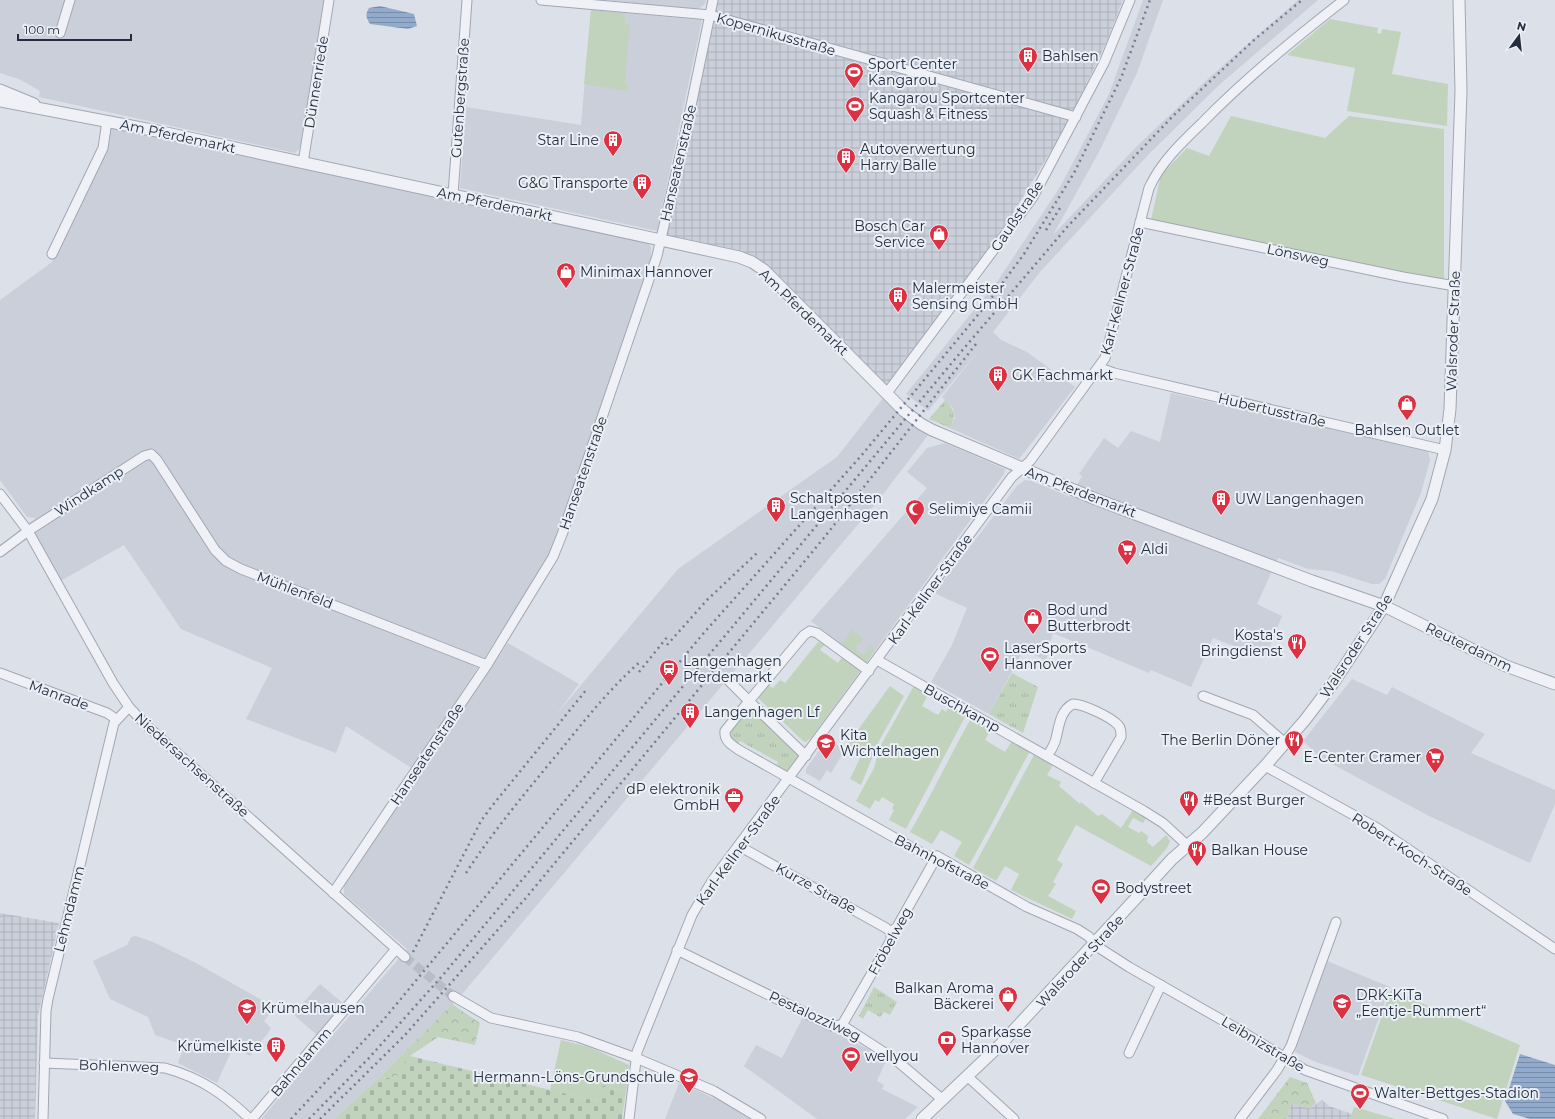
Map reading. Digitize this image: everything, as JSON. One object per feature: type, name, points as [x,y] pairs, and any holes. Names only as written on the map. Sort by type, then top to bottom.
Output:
[{"type":"street","points":[[60,33],[70,0]]},
{"type":"street","name":"Dünnenriede","points":[[303,163],[329,0]]},
{"type":"street","name":"Gutenbergstraße","points":[[453,195],[467,0]]},
{"type":"street","name":"Kopernikusstraße","points":[[541,0],[710,15],[1076,118]]},
{"type":"street","name":"Hanseatenstraße","points":[[333,893],[487,665],[546,570],[563,532],[660,241],[687,125],[713,0]]},
{"type":"street","name":"Gaußstraße","points":[[887,393],[1034,197],[1104,63],[1130,0]]},
{"type":"street","name":"Karl-Kellner-Straße","points":[[629,1119],[637,1052],[677,950],[701,898],[712,881],[790,778],[1012,477],[1030,461],[1100,368],[1105,358],[1149,188],[1155,174],[1166,159],[1221,103],[1275,54],[1344,0]]},
{"type":"street","name":"Walsroder Straße","points":[[922,1119],[1000,1045],[1096,944],[1151,882],[1202,833],[1265,766],[1305,720],[1336,678],[1384,606],[1432,499],[1445,450],[1452,393],[1456,286],[1461,90],[1459,0]]},
{"type":"street","name":"Am Pferdemarkt","points":[[0,90],[42,108]]},
{"type":"street","name":"Am Pferdemarkt","points":[[0,101],[108,121],[739,257],[752,262],[764,270],[904,411],[921,424],[1021,469],[1312,581],[1384,606]]},
{"type":"street","name":"Am Pferdemarkt","points":[[52,254],[103,148],[108,121]]},
{"type":"street","name":"Lönsweg","points":[[1140,222],[1403,277],[1456,286]]},
{"type":"street","name":"Hubertusstraße","points":[[1100,368],[1114,373],[1445,450]]},
{"type":"street","name":"Mühlenfeld","points":[[151,454],[157,460],[215,550],[226,561],[241,569],[487,665]]},
{"type":"street","name":"Windkamp","points":[[0,552],[28,531],[144,456],[151,454]]},
{"type":"street","name":"Niedersachsenstraße","points":[[0,494],[28,531],[113,683],[129,707],[146,725],[405,957]]},
{"type":"street","name":"Reuterdamm","points":[[1384,606],[1506,666],[1555,684]]},
{"type":"street","points":[[749,701],[804,635],[810,631],[817,633],[869,671]]},
{"type":"street","name":"Buschkamp","points":[[877,660],[1163,823],[1188,846]]},
{"type":"street","name":"Manrade","points":[[0,674],[107,713],[116,719]]},
{"type":"street","points":[[728,680],[806,756]]},
{"type":"street","points":[[1203,696],[1253,715],[1285,743]]},
{"type":"street","name":"Bahnhofstraße","points":[[749,701],[727,727],[724,736],[728,742],[739,750],[927,856],[937,856],[1027,907],[1077,929],[1096,944]]},
{"type":"street","points":[[1047,756],[1054,744],[1062,715],[1066,707],[1073,704],[1087,706],[1117,724],[1121,730],[1121,737],[1094,783]]},
{"type":"street","points":[[116,719],[129,707]]},
{"type":"street","name":"Lehmdamm","points":[[43,1119],[46,1011],[48,999],[116,719]]},
{"type":"street","name":"Robert-Koch-Straße","points":[[1265,766],[1377,828],[1555,950]]},
{"type":"street","name":"Kurze Straße","points":[[739,846],[891,932]]},
{"type":"street","name":"Fröbelweg","points":[[842,1025],[891,940],[891,932],[897,927],[937,856]]},
{"type":"street","points":[[1240,1119],[1291,1046],[1336,922]]},
{"type":"street","name":"Leibnizstraße","points":[[1096,944],[1101,949],[1129,967],[1236,1028],[1305,1070],[1443,1119]]},
{"type":"street","name":"Bahndamm","points":[[251,1119],[396,949]]},
{"type":"street","name":"Pestalozziweg","points":[[677,950],[832,1026],[842,1025],[896,1060],[942,1100]]},
{"type":"street","points":[[1129,1053],[1162,985]]},
{"type":"street","points":[[453,996],[490,1018],[578,1037],[636,1058],[714,1091],[761,1119]]},
{"type":"street","name":"Bohlenweg","points":[[44,1063],[165,1068],[180,1072],[209,1085],[233,1102],[251,1119]]},
{"type":"street","points":[[967,1076],[1014,1119]]},
{"type":"shaded area","points":[[0,0],[325,0],[300,148],[295,153],[39,97],[40,91],[19,79],[0,73]]},
{"type":"shaded area","points":[[604,0],[706,0],[705,4],[698,9]]},
{"type":"shaded area","points":[[713,0],[1123,0],[1107,41],[1068,123],[1001,233],[887,393],[752,262],[660,241]]},
{"type":"shaded area","points":[[1143,0],[1163,0],[1137,73],[1100,150],[1053,235],[1137,146],[1211,76],[1298,0],[1318,0],[1219,85],[1148,155],[1040,272],[993,332],[1001,340],[1027,352],[1075,387],[1019,459],[950,428],[955,417],[953,408],[942,397],[979,350],[928,411],[906,394],[999,279],[1060,187],[1109,94]]},
{"type":"shaded area","points":[[591,10],[702,20],[657,231],[460,188],[466,107],[581,125]]},
{"type":"shaded area","points":[[108,127],[646,241],[651,247],[651,261],[557,539],[548,558],[413,769],[346,726],[336,753],[246,719],[272,668],[181,629],[124,545],[57,583],[24,526],[36,518],[27,517],[0,480],[0,300],[52,262]]},
{"type":"shaded area","points":[[887,393],[932,430],[881,497],[463,993],[380,1077],[334,1119],[261,1119],[407,949],[344,894],[344,882],[508,643],[579,684],[556,715],[678,569],[837,457]]},
{"type":"shaded area","points":[[1171,393],[1428,451],[1430,460],[1421,493],[1385,579],[1379,584],[1372,584],[1331,571],[1308,569],[1278,558],[1257,604],[1282,616],[1265,658],[1213,638],[1191,687],[1151,670],[1149,673],[1053,633],[1046,661],[1024,649],[989,714],[931,682],[951,647],[967,608],[934,593],[1017,486],[1025,480],[1032,481],[1070,497],[1082,476],[1079,474],[1104,438],[1118,448],[1131,431],[1160,442]]},
{"type":"shaded area","points":[[945,443],[1005,469],[1004,474],[866,663],[811,621],[927,488],[907,472],[927,448]]},
{"type":"shaded area","name":"E-Center Cramer","points":[[1352,679],[1387,695],[1392,687],[1485,734],[1471,753],[1555,790],[1555,804],[1530,863],[1429,816],[1321,758],[1303,741]]},
{"type":"shaded area","name":"Kita Wichtelhagen","points":[[828,738],[845,750],[831,773],[827,770],[820,781],[806,773],[806,769]]},
{"type":"shaded area","points":[[0,913],[59,923],[38,1016],[35,1119],[0,1119]]},
{"type":"shaded area","points":[[136,936],[153,942],[196,963],[274,1007],[264,1021],[271,1028],[268,1033],[250,1056],[234,1045],[217,1083],[178,1063],[184,1045],[155,1035],[148,1017],[110,999],[93,961],[127,945],[131,937]]},
{"type":"shaded area","name":"DRK-KiTa „Eentje-Rummert“","points":[[1327,961],[1390,987],[1358,1076],[1316,1062],[1295,1052]]},
{"type":"shaded area","points":[[320,984],[345,1005],[318,1036],[293,1014]]},
{"type":"shaded area","points":[[803,1017],[887,1058],[877,1081],[884,1085],[882,1089],[918,1107],[905,1119],[817,1119],[744,1066],[756,1045],[782,1058]]},
{"type":"shaded area","name":"Hermann-Löns-Grundschule","points":[[679,1083],[728,1104],[750,1119],[665,1119]]},
{"type":"shaded area","points":[[1322,1100],[1329,1106],[1352,1114],[1350,1119],[1287,1119],[1291,1104],[1310,1108]]},
{"type":"green space","points":[[591,10],[625,13],[625,23],[630,25],[625,81],[627,84],[627,91],[584,84]]},
{"type":"green space","points":[[1330,19],[1378,28],[1377,33],[1381,34],[1382,29],[1401,32],[1392,74],[1448,84],[1447,126],[1347,111],[1355,68],[1287,55]]},
{"type":"green space","points":[[1231,116],[1325,138],[1349,116],[1444,129],[1444,280],[1151,220],[1161,175],[1187,148],[1209,156]]},
{"type":"green space","points":[[945,400],[951,406],[954,413],[950,428],[929,419]]},
{"type":"green space","points":[[852,630],[863,638],[859,645],[856,645],[857,652],[864,655],[870,646],[875,650],[866,663],[842,644]]},
{"type":"green space","points":[[818,642],[825,644],[820,650],[838,663],[844,655],[862,669],[811,738],[806,742],[803,741],[757,697],[768,685],[773,688],[780,680],[785,683]]},
{"type":"green space","points":[[1012,673],[1038,687],[1023,733],[989,714]]},
{"type":"green space","points":[[915,684],[929,693],[922,706],[938,715],[942,709],[946,712],[949,706],[966,715],[906,829],[889,820],[894,810],[892,809],[894,804],[882,797],[879,802],[875,800],[870,809],[856,801],[874,768],[881,745]]},
{"type":"green space","points":[[890,686],[904,696],[879,741],[861,785],[850,779],[862,754],[847,745]]},
{"type":"green space","points":[[751,708],[800,756],[791,769],[784,771],[776,766],[778,762],[740,741],[737,745],[733,741],[730,732]]},
{"type":"green space","points":[[971,718],[991,729],[985,740],[1005,752],[1012,741],[1030,751],[969,865],[954,856],[962,842],[941,830],[932,844],[910,832]]},
{"type":"green space","points":[[1034,755],[1053,765],[1047,775],[1061,782],[1059,786],[1080,804],[1081,802],[1098,816],[1102,814],[1121,828],[1133,810],[1146,818],[1143,823],[1133,818],[1128,827],[1139,833],[1141,831],[1148,836],[1147,842],[1153,847],[1166,835],[1170,841],[1167,848],[1151,866],[1076,825],[1057,860],[1063,864],[1053,882],[1056,884],[1048,896],[1076,911],[1072,919],[1011,890],[1019,874],[1005,866],[996,881],[973,868]]},
{"type":"green space","points":[[874,987],[897,1002],[890,1015],[884,1012],[880,1017],[868,1010],[863,1019],[859,1016]]},
{"type":"green space","points":[[1391,990],[1520,1045],[1497,1119],[1361,1075]]},
{"type":"green space","points":[[452,1004],[480,1023],[475,1045],[438,1037],[410,1056],[397,1079],[380,1077]]},
{"type":"green space","points":[[561,1040],[589,1047],[629,1065],[626,1091],[600,1085],[596,1101],[550,1090]]},
{"type":"green space","points":[[410,1056],[596,1101],[600,1085],[626,1091],[622,1119],[334,1119],[380,1077],[397,1079],[398,1071]]},
{"type":"green space","points":[[1290,1077],[1307,1083],[1316,1103],[1310,1108],[1291,1104],[1287,1119],[1258,1119]]},
{"type":"green space","name":"Walter-Bettges-Stadion","points":[[1354,1107],[1396,1119],[1350,1119]]},
{"type":"water","points":[[380,6],[414,14],[417,26],[408,29],[370,24],[366,16],[369,8]]},
{"type":"water","points":[[1520,1054],[1555,1065],[1555,1119],[1530,1119],[1513,1114],[1505,1101]]},
{"type":"tunnel","points":[[405,957],[453,996]]},
{"type":"railway","points":[[291,1119],[385,1018],[702,635],[861,456],[987,304],[1024,254],[1074,173],[1121,78],[1150,0]]},
{"type":"railway","points":[[309,1119],[369,1058],[443,975],[960,353],[1068,226],[1174,115],[1254,40],[1302,0]]},
{"type":"railway","points":[[1046,230],[1062,205]]},
{"type":"railway","points":[[320,1119],[405,1035],[525,899],[823,539],[976,344]]},
{"type":"railway","points":[[667,645],[707,600],[757,553]]},
{"type":"railway","points":[[639,672],[668,636]]},
{"type":"railway","points":[[466,873],[511,811],[578,728],[608,693],[641,661]]},
{"type":"railway","points":[[413,952],[481,821],[587,689]]},
{"type":"place","name":"Bahlsen","points":[[1028,73]]},
{"type":"place","name":"Sport Center Kangarou","points":[[854,89]]},
{"type":"place","name":"Kangarou Sportcenter Squash & Fitness","points":[[855,123]]},
{"type":"place","name":"Star Line","points":[[613,157]]},
{"type":"place","name":"Autoverwertung Harry Balle","points":[[846,174]]},
{"type":"place","name":"G&G Transporte","points":[[642,200]]},
{"type":"place","name":"Bosch Car Service","points":[[939,251]]},
{"type":"place","name":"Minimax Hannover","points":[[566,289]]},
{"type":"place","name":"Malermeister Sensing GmbH","points":[[898,313]]},
{"type":"place","name":"GK Fachmarkt","points":[[998,392]]},
{"type":"place","name":"Bahlsen Outlet","points":[[1407,421]]},
{"type":"place","name":"UW Langenhagen","points":[[1221,516]]},
{"type":"place","name":"Schaltposten Langenhagen","points":[[776,523]]},
{"type":"place","name":"Selimiye Camii","points":[[915,526]]},
{"type":"place","name":"Aldi","points":[[1127,566]]},
{"type":"place","name":"Bod und Butterbrodt","points":[[1033,635]]},
{"type":"place","name":"Kosta's Bringdienst","points":[[1297,660]]},
{"type":"place","name":"LaserSports Hannover","points":[[990,673]]},
{"type":"place","name":"Langenhagen Pferdemarkt","points":[[669,686]]},
{"type":"place","name":"Langenhagen Lf","points":[[690,729]]},
{"type":"place","name":"The Berlin Döner","points":[[1294,757]]},
{"type":"place","name":"Kita Wichtelhagen","points":[[826,760]]},
{"type":"place","name":"E-Center Cramer","points":[[1435,774]]},
{"type":"place","name":"dP elektronik GmbH","points":[[734,814]]},
{"type":"place","name":"#Beast Burger","points":[[1189,817]]},
{"type":"place","name":"Balkan House","points":[[1197,867]]},
{"type":"place","name":"Bodystreet","points":[[1101,905]]},
{"type":"place","name":"Balkan Aroma Bäckerei","points":[[1008,1013]]},
{"type":"place","name":"DRK-KiTa „Eentje-Rummert“","points":[[1342,1020]]},
{"type":"place","name":"Krümelhausen","points":[[247,1025]]},
{"type":"place","name":"Sparkasse Hannover","points":[[947,1057]]},
{"type":"place","name":"Krümelkiste","points":[[276,1063]]},
{"type":"place","name":"wellyou","points":[[851,1073]]},
{"type":"place","name":"Hermann-Löns-Grundschule","points":[[689,1094]]},
{"type":"place","name":"Walter-Bettges-Stadion","points":[[1360,1110]]}]
